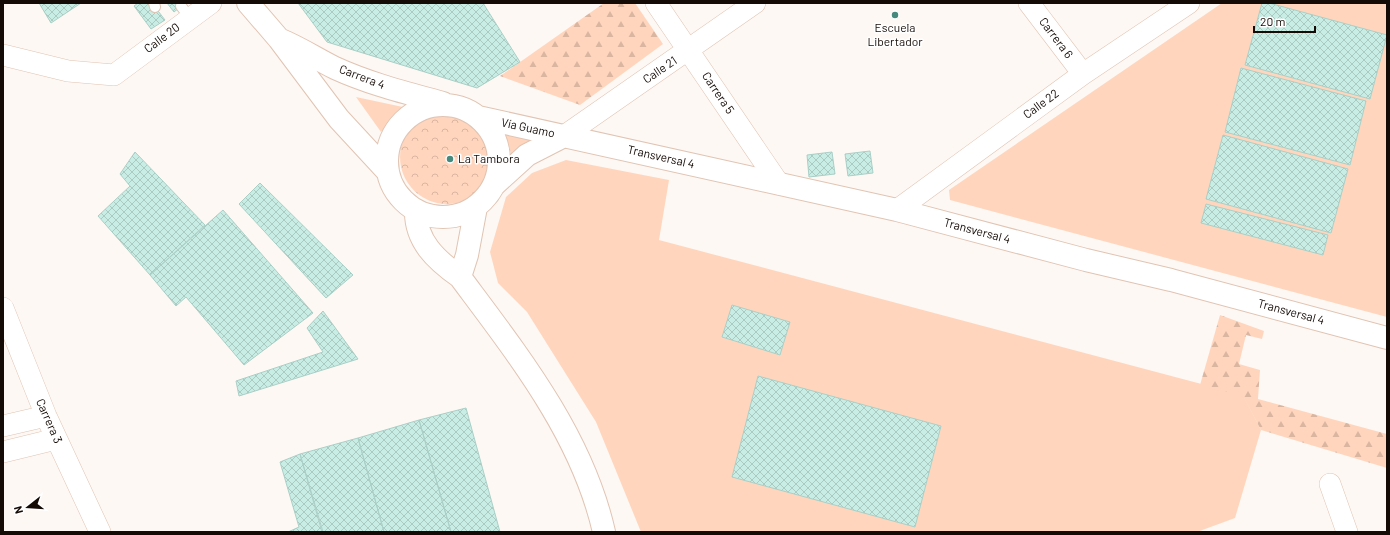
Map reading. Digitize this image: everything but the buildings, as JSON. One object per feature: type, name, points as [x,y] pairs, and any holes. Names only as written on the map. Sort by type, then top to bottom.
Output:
[{"type":"main road","name":"Carrera 4","points":[[248,3],[279,39],[339,119],[388,172]]},
{"type":"main road","name":"Carrera 4","points":[[279,39],[303,49],[335,68],[369,82],[448,105]]},
{"type":"main road","points":[[431,105],[448,105],[469,111],[478,117],[494,136],[500,160],[494,185],[489,194],[476,207],[462,214],[447,218],[431,216],[416,210],[405,203],[397,193],[388,172],[387,154],[392,137],[402,123],[415,112],[431,105]]},
{"type":"main road","name":"Vía Guamo","points":[[478,117],[564,136]]},
{"type":"main road","name":"Vía Guamo","points":[[494,185],[527,155],[564,136]]},
{"type":"main road","name":"Transversal 4","points":[[564,136],[897,210],[1086,260],[1171,280],[1387,338]]},
{"type":"main road","points":[[460,276],[467,255],[476,207]]},
{"type":"main road","points":[[416,210],[416,224],[426,246],[441,263],[460,276],[555,412],[575,449],[594,497],[604,532]]},
{"type":"street","name":"Calle 20","points":[[3,54],[68,71],[114,75],[186,12],[210,3]]},
{"type":"street","name":"Carrera 5","points":[[656,3],[779,184]]},
{"type":"street","name":"Calle 21","points":[[564,136],[755,3]]},
{"type":"street","name":"Carrera 6","points":[[1029,3],[1083,74]]},
{"type":"street","name":"Calle 22","points":[[897,210],[1083,74],[1189,3]]},
{"type":"street","name":"Carrera 3","points":[[3,308],[46,416],[100,532]]},
{"type":"street","points":[[3,426],[46,416]]},
{"type":"street","points":[[3,452],[56,439]]},
{"type":"street","points":[[1330,484],[1347,532]]},
{"type":"green space","points":[[604,3],[635,3],[663,44],[580,105],[500,76]]},
{"type":"green space","points":[[1222,3],[1387,3],[1387,317],[950,200],[949,190]]},
{"type":"green space","points":[[356,97],[403,107],[381,132]]},
{"type":"green space","points":[[447,110],[465,113],[480,124],[491,139],[494,157],[491,175],[480,190],[465,201],[447,204],[429,201],[414,190],[403,175],[400,157],[403,139],[414,124],[429,113]]},
{"type":"green space","points":[[505,133],[535,139],[511,154]]},
{"type":"green space","points":[[566,160],[669,180],[659,240],[1243,395],[1261,430],[1235,518],[1197,532],[641,532],[596,422],[527,312],[498,283],[490,252],[506,197],[532,173]]},
{"type":"green space","points":[[1220,315],[1264,331],[1262,339],[1246,335],[1239,364],[1260,370],[1258,399],[1387,434],[1387,468],[1261,430],[1243,396],[1200,385]]},
{"type":"place","name":"Escuela Libertador","points":[[895,15]]},
{"type":"place","name":"La Tambora","points":[[450,159]]}]
